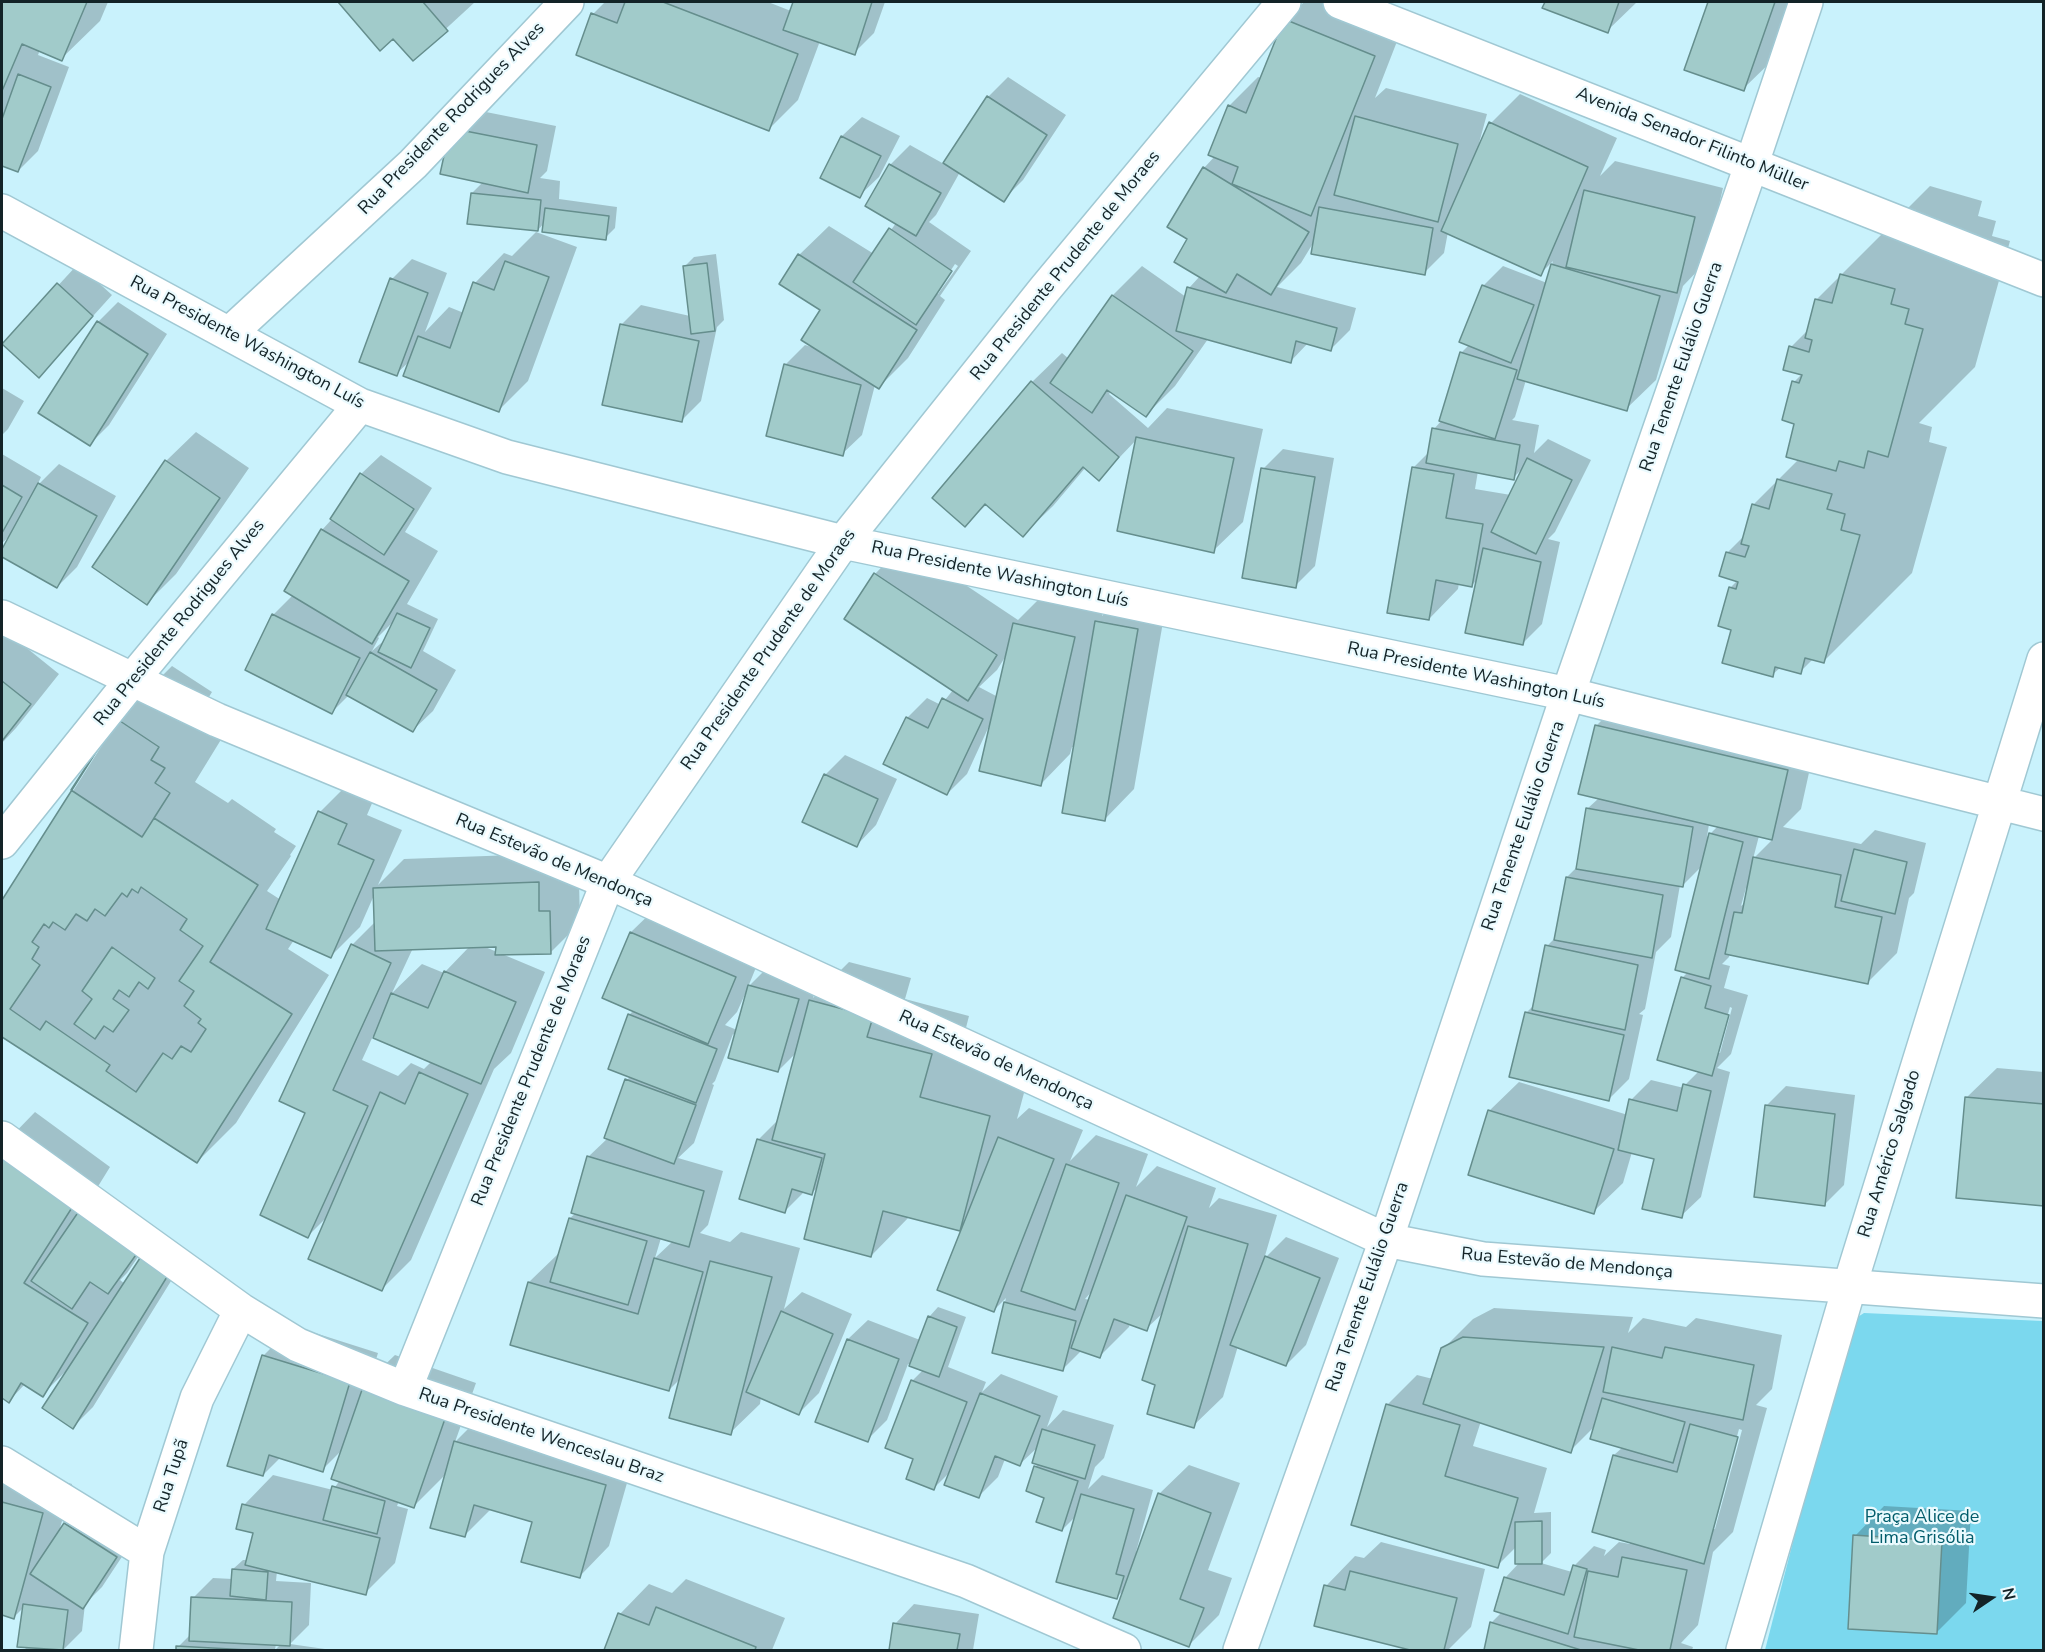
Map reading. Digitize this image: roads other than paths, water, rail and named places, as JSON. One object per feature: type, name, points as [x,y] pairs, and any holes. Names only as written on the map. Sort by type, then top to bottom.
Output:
[{"type":"street","name":"Rua Presidente Rodrigues Alves","points":[[230,334],[413,164],[567,2]]},
{"type":"street","name":"Rua Presidente Prudente de Moraes","points":[[405,1389],[608,882],[843,542],[1045,289],[1284,2]]},
{"type":"street","name":"Avenida Senador Filinto Müller","points":[[1340,2],[2043,280]]},
{"type":"street","name":"Rua Tenente Eulálio Guerra","points":[[1240,1650],[1386,1240],[1568,694],[1806,2]]},
{"type":"street","name":"Rua Presidente Washington Luís","points":[[2,211],[360,405],[507,457],[843,542],[1568,694],[2043,814]]},
{"type":"street","name":"Rua Presidente Rodrigues Alves","points":[[2,842],[132,680],[360,405]]},
{"type":"street","name":"Rua Estevão de Mendonça","points":[[2,617],[217,720],[608,882],[1386,1240],[1483,1259],[2043,1301]]},
{"type":"street","name":"Rua Américo Salgado","points":[[1743,1650],[1849,1287],[2043,659]]},
{"type":"street","name":"Rua Presidente Wenceslau Braz","points":[[2,1138],[242,1310],[298,1345],[405,1389],[966,1581],[1124,1650]]},
{"type":"street","name":"Rua Tupã","points":[[136,1650],[147,1552],[197,1398],[242,1310]]},
{"type":"street","points":[[2,1463],[147,1552]]},
{"type":"park label","name":"Praça Alice de Lima Grisólia","points":[[1922,1528]]}]
